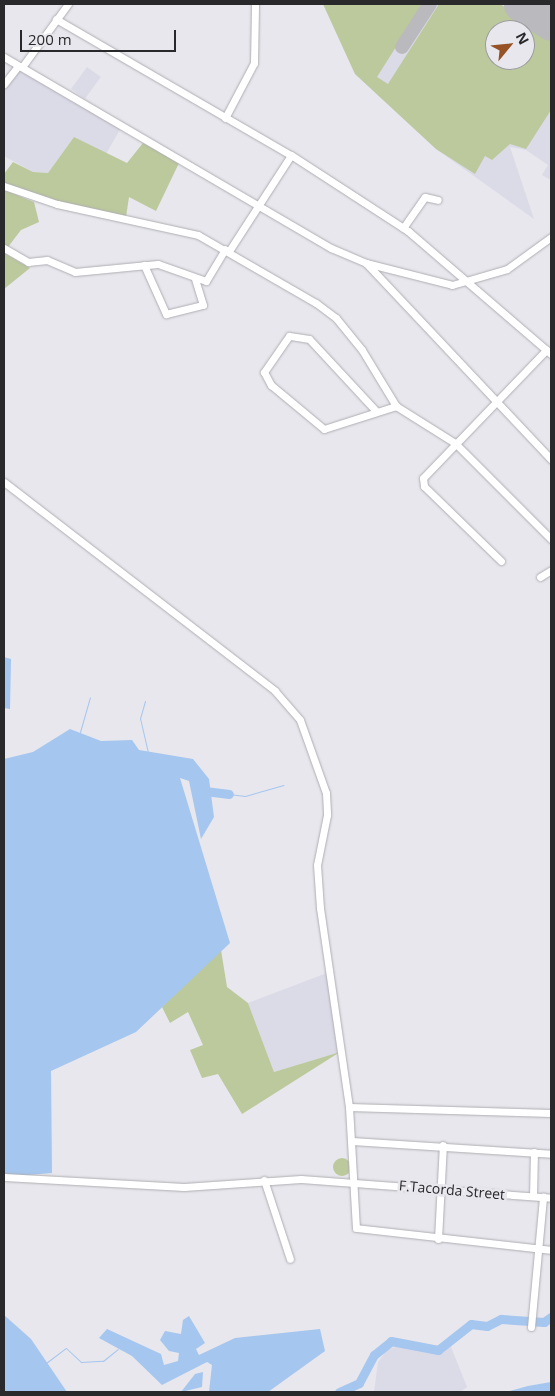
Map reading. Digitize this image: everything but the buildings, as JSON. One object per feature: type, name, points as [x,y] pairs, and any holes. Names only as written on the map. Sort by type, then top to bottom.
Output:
[{"type":"street","points":[[4,84],[68,4]]},
{"type":"street","points":[[225,118],[254,63],[255,4]]},
{"type":"street","points":[[56,19],[291,156],[403,228],[469,281],[549,352],[494,402],[426,472],[424,486],[502,561]]},
{"type":"street","points":[[4,57],[260,204],[330,248],[366,263],[452,285],[507,269],[551,237]]},
{"type":"street","points":[[4,248],[28,262],[47,260],[83,273],[158,264],[195,279],[206,281],[291,156]]},
{"type":"street","points":[[4,186],[57,204],[198,235],[227,250],[336,318],[396,406],[455,443],[551,539]]},
{"type":"street","points":[[403,228],[426,197],[438,200]]},
{"type":"street","points":[[366,263],[494,402],[551,459]]},
{"type":"street","points":[[144,265],[166,314],[203,305],[195,279]]},
{"type":"street","points":[[376,411],[309,339],[289,336],[264,372],[271,385],[324,430],[376,411],[396,406]]},
{"type":"street","points":[[4,482],[275,691],[300,720],[326,793],[327,815],[317,865],[320,908],[349,1107],[352,1141],[352,1181],[358,1230],[551,1250]]},
{"type":"street","points":[[540,577],[551,570]]},
{"type":"street","points":[[349,1107],[551,1113]]},
{"type":"street","points":[[352,1141],[443,1145],[551,1154]]},
{"type":"street","points":[[438,1239],[443,1145]]},
{"type":"street","points":[[533,1196],[534,1152]]},
{"type":"street","name":"F.Tacorda Street","points":[[4,1178],[184,1187],[264,1180],[352,1181],[547,1198]]},
{"type":"street","points":[[264,1180],[290,1259]]},
{"type":"street","points":[[531,1327],[539,1249],[547,1198]]},
{"type":"shaded area","points":[[323,4],[551,4],[551,180],[542,175],[548,165],[526,150],[510,147],[534,219],[436,149],[355,74]]},
{"type":"shaded area","points":[[87,67],[101,77],[85,99],[71,89]]},
{"type":"shaded area","points":[[20,69],[122,126],[106,154],[74,137],[48,173],[33,172],[4,156],[4,90]]},
{"type":"shaded area","points":[[327,973],[340,1052],[274,1072],[248,1003]]},
{"type":"shaded area","points":[[400,1345],[438,1350],[451,1347],[467,1387],[460,1392],[374,1392],[378,1362],[387,1350]]},
{"type":"green space","points":[[323,4],[423,4],[377,77],[388,84],[439,4],[500,4],[525,20],[485,20],[485,70],[535,70],[535,27],[551,37],[551,110],[526,149],[510,144],[492,160],[485,156],[475,174],[436,149],[355,74]]},
{"type":"green space","points":[[74,137],[127,163],[143,143],[179,163],[156,211],[129,197],[126,217],[25,195],[4,186],[4,174],[13,162],[33,172],[48,173]]},
{"type":"green space","points":[[4,190],[34,202],[39,222],[21,230],[8,247],[4,245]]},
{"type":"green space","points":[[4,253],[30,268],[4,289]]},
{"type":"green space","points":[[221,950],[227,987],[248,1003],[274,1072],[340,1052],[242,1114],[218,1074],[202,1078],[190,1050],[203,1045],[188,1012],[170,1023],[162,1007]]},
{"type":"green space","points":[[342,1158],[348,1161],[351,1167],[348,1173],[342,1176],[336,1173],[333,1167],[336,1161]]},
{"type":"water","points":[[4,657],[11,659],[10,709],[4,708]]},
{"type":"water","points":[[70,729],[101,741],[132,740],[139,750],[193,759],[209,779],[214,817],[201,839],[189,781],[180,778],[230,943],[136,1032],[51,1071],[52,1173],[4,1177],[4,759],[33,752]]},
{"type":"water","points":[[4,1315],[31,1339],[67,1392],[4,1392]]},
{"type":"water","points":[[189,1316],[205,1343],[196,1349],[199,1355],[235,1338],[320,1329],[325,1351],[268,1392],[209,1392],[212,1365],[207,1362],[162,1385],[132,1356],[99,1338],[107,1329],[161,1354],[164,1365],[178,1361],[179,1353],[169,1351],[160,1340],[165,1331],[181,1334],[183,1320]]},
{"type":"water","points":[[203,1372],[202,1387],[181,1392],[195,1374]]},
{"type":"water","points":[[551,1382],[551,1392],[506,1392],[528,1386]]},
{"type":"waterway","points":[[80,732],[90,697]]},
{"type":"waterway","points":[[145,701],[140,718],[148,752]]},
{"type":"waterway","points":[[229,794],[245,796],[283,785]]},
{"type":"waterway","points":[[201,786],[205,791],[229,794]]},
{"type":"waterway","points":[[339,1392],[359,1383],[374,1355],[391,1341],[438,1350],[471,1324],[487,1326],[501,1319],[544,1322],[551,1317]]},
{"type":"waterway","points":[[46,1363],[66,1348],[81,1362],[103,1361],[118,1349]]},
{"type":"taxiway","points":[[402,47],[430,4]]},
{"type":"runway","points":[[521,4],[551,23]]}]
